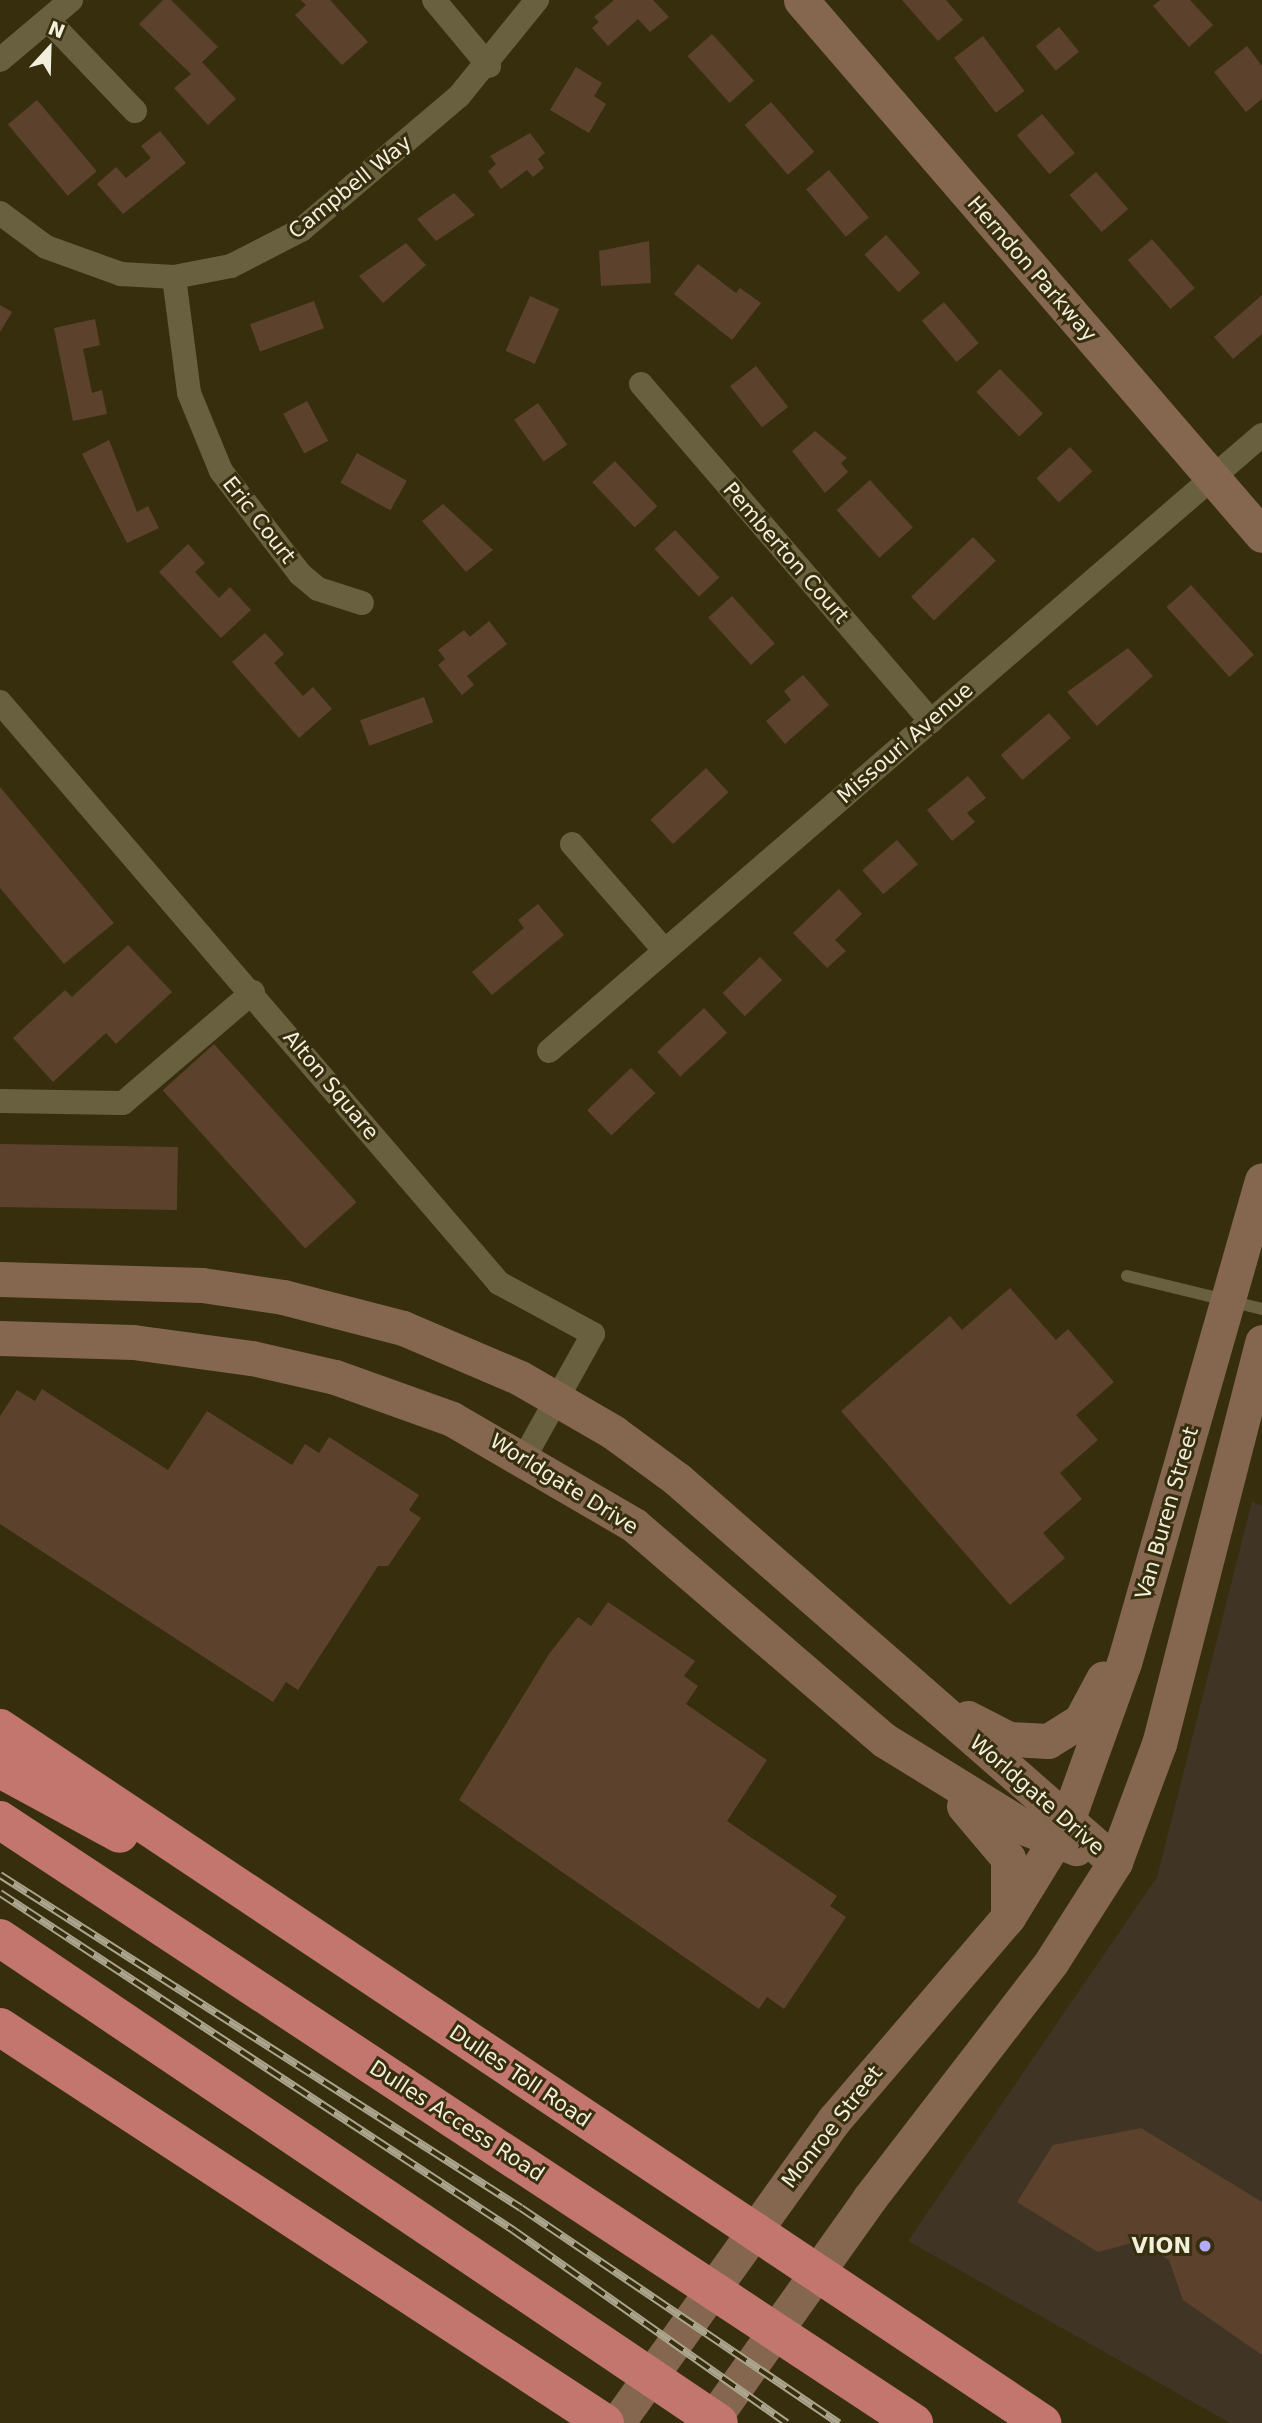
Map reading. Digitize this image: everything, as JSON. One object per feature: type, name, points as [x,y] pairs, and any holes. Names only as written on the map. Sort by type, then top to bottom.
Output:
[{"type":"highway","name":"Dulles Toll Road","points":[[0,1728],[1042,2423]]},
{"type":"highway","points":[[0,1769],[301,1930]]},
{"type":"highway","name":"Dulles Access Road","points":[[0,1820],[914,2423]]},
{"type":"highway","points":[[0,1938],[719,2423]]},
{"type":"highway","points":[[0,2027],[605,2423]]},
{"type":"highway","points":[[1000,2396],[1060,2423]]},
{"type":"main road","name":"Herndon Parkway","points":[[801,1],[1262,535]]},
{"type":"main road","name":"Van Buren Street","points":[[1062,1830],[1139,1611],[1262,1180]]},
{"type":"main road","name":"Worldgate Drive","points":[[0,1279],[202,1285],[284,1297],[433,1340],[557,1398],[677,1479],[915,1689],[1062,1830]]},
{"type":"main road","name":"Worldgate Drive","points":[[0,1338],[171,1345],[292,1366],[414,1403],[525,1456],[667,1550],[822,1690],[915,1761],[1062,1830],[1115,1862]]},
{"type":"main road","points":[[710,2423],[869,2199],[1028,1994],[1115,1862],[1159,1744],[1262,1342]]},
{"type":"main road","points":[[915,1689],[1009,1739],[1048,1741],[1081,1720],[1139,1611]]},
{"type":"main road","points":[[915,1761],[1002,1846],[1012,1879],[1008,1917]]},
{"type":"main road","name":"Monroe Street","points":[[617,2423],[807,2157],[1008,1917],[1062,1830]]},
{"type":"street","points":[[0,60],[71,0]]},
{"type":"street","points":[[434,0],[489,66]]},
{"type":"street","name":"Campbell Way","points":[[0,213],[37,241],[85,264],[174,277],[231,266],[301,230],[489,66],[537,0]]},
{"type":"street","points":[[47,20],[135,111]]},
{"type":"street","name":"Eric Court","points":[[174,277],[189,393],[221,471],[300,574],[318,589],[362,603]]},
{"type":"street","name":"Pemberton Court","points":[[641,384],[931,721]]},
{"type":"street","name":"Missouri Avenue","points":[[549,1051],[1262,435]]},
{"type":"street","name":"Alton Square","points":[[0,702],[253,992],[499,1283],[593,1334],[525,1456]]},
{"type":"street","points":[[572,844],[664,950]]},
{"type":"street","points":[[0,1101],[123,1103],[253,992]]},
{"type":"lane","points":[[1127,1276],[1262,1309]]},
{"type":"shaded area","points":[[1252,1501],[1262,1506],[1262,2423],[1230,2423],[908,2241],[1157,1877]]},
{"type":"building","points":[[163,0],[171,0],[218,47],[202,62],[236,99],[208,125],[174,88],[191,74],[139,24]]},
{"type":"building","points":[[301,0],[330,0],[368,42],[342,65],[295,15],[306,5]]},
{"type":"building","points":[[614,0],[653,0],[669,17],[650,32],[638,19],[608,46],[592,28],[599,22],[594,17]]},
{"type":"building","points":[[902,0],[946,0],[963,20],[938,41]]},
{"type":"building","points":[[1160,0],[1190,0],[1213,25],[1189,47],[1153,6]]},
{"type":"building","points":[[1059,27],[1079,52],[1056,71],[1036,46]]},
{"type":"building","points":[[712,34],[754,81],[730,103],[687,56]]},
{"type":"building","points":[[983,36],[1025,91],[996,113],[954,58]]},
{"type":"building","points":[[1247,46],[1262,66],[1262,99],[1246,112],[1214,72]]},
{"type":"building","points":[[576,67],[602,83],[594,96],[606,104],[589,133],[550,110]]},
{"type":"building","points":[[37,100],[97,171],[68,196],[8,124]]},
{"type":"building","points":[[771,102],[814,152],[788,175],[745,125]]},
{"type":"building","points":[[1042,114],[1075,153],[1050,174],[1017,135]]},
{"type":"building","points":[[160,131],[186,163],[123,214],[97,184],[116,167],[126,178],[151,158],[141,146]]},
{"type":"building","points":[[530,133],[545,153],[538,159],[544,168],[533,177],[527,170],[501,189],[488,171],[496,164],[490,156]]},
{"type":"building","points":[[829,170],[869,217],[846,237],[806,189]]},
{"type":"building","points":[[1096,172],[1128,209],[1102,232],[1070,195]]},
{"type":"building","points":[[454,193],[475,215],[436,241],[417,219]]},
{"type":"building","points":[[886,235],[920,273],[899,292],[864,254]]},
{"type":"building","points":[[1152,239],[1195,288],[1170,309],[1128,260]]},
{"type":"building","points":[[649,241],[651,283],[601,286],[599,251]]},
{"type":"building","points":[[406,243],[426,265],[383,303],[359,276]]},
{"type":"building","points":[[698,264],[736,293],[740,288],[761,303],[732,340],[674,294]]},
{"type":"building","points":[[1262,295],[1262,334],[1233,359],[1214,337]]},
{"type":"building","points":[[530,296],[559,309],[535,364],[506,351]]},
{"type":"building","points":[[314,301],[324,328],[260,352],[250,324]]},
{"type":"building","points":[[944,302],[979,343],[956,362],[922,321]]},
{"type":"building","points":[[0,305],[12,312],[0,332]]},
{"type":"building","points":[[95,319],[100,345],[83,349],[92,393],[102,390],[107,414],[73,421],[54,328]]},
{"type":"building","points":[[756,366],[788,407],[762,427],[730,386]]},
{"type":"building","points":[[1000,369],[1043,414],[1019,437],[976,392]]},
{"type":"building","points":[[307,401],[328,441],[304,453],[283,414]]},
{"type":"building","points":[[538,403],[567,445],[543,461],[514,420]]},
{"type":"building","points":[[815,431],[847,458],[841,463],[848,472],[825,493],[792,451]]},
{"type":"building","points":[[109,440],[137,512],[148,506],[159,528],[127,543],[82,454]]},
{"type":"building","points":[[1070,447],[1093,471],[1059,503],[1036,478]]},
{"type":"building","points":[[357,453],[407,481],[390,510],[341,483]]},
{"type":"building","points":[[615,461],[657,506],[635,527],[592,482]]},
{"type":"building","points":[[870,480],[913,528],[879,558],[837,510]]},
{"type":"building","points":[[443,504],[493,550],[466,572],[422,521]]},
{"type":"building","points":[[675,530],[719,578],[699,597],[655,549]]},
{"type":"building","points":[[973,537],[996,561],[934,620],[911,597]]},
{"type":"building","points":[[188,544],[205,563],[195,572],[219,598],[230,587],[251,610],[221,638],[159,572]]},
{"type":"building","points":[[1191,585],[1254,655],[1229,677],[1166,607]]},
{"type":"building","points":[[732,596],[775,644],[751,665],[708,617]]},
{"type":"building","points":[[489,621],[507,644],[467,676],[474,685],[462,695],[438,665],[445,659],[438,650],[464,630],[470,637]]},
{"type":"building","points":[[265,633],[284,654],[274,663],[303,696],[313,687],[332,709],[299,738],[232,662]]},
{"type":"building","points":[[1128,648],[1153,676],[1097,726],[1067,692]]},
{"type":"building","points":[[803,675],[829,705],[785,744],[766,721],[791,700],[784,691]]},
{"type":"building","points":[[424,697],[433,722],[369,746],[360,720]]},
{"type":"building","points":[[1049,713],[1071,738],[1022,780],[1001,755]]},
{"type":"building","points":[[706,768],[729,792],[673,844],[650,820]]},
{"type":"building","points":[[968,776],[986,798],[967,813],[975,822],[952,841],[927,810]]},
{"type":"building","points":[[0,787],[114,923],[64,964],[0,888]]},
{"type":"building","points":[[897,840],[918,864],[883,894],[862,870]]},
{"type":"building","points":[[839,889],[862,914],[835,940],[846,951],[827,968],[793,933]]},
{"type":"building","points":[[538,904],[564,935],[492,995],[472,972],[524,928],[518,920]]},
{"type":"building","points":[[128,945],[172,992],[116,1044],[106,1033],[53,1082],[13,1038],[65,990],[72,997]]},
{"type":"building","points":[[760,957],[782,980],[745,1016],[723,993]]},
{"type":"building","points":[[704,1008],[727,1033],[680,1077],[657,1052]]},
{"type":"building","points":[[214,1044],[357,1202],[305,1248],[163,1090]]},
{"type":"building","points":[[631,1068],[655,1093],[611,1136],[587,1110]]},
{"type":"building","points":[[0,1144],[178,1147],[177,1210],[0,1207]]},
{"type":"building","points":[[1010,1288],[1056,1340],[1068,1329],[1114,1382],[1076,1415],[1098,1440],[1060,1473],[1082,1499],[1043,1533],[1065,1558],[1010,1605],[841,1411],[950,1316],[962,1330]]},
{"type":"building","points":[[42,1389],[168,1470],[207,1411],[292,1465],[305,1444],[319,1453],[329,1437],[419,1495],[409,1510],[421,1518],[388,1566],[378,1566],[298,1690],[286,1682],[273,1702],[0,1524],[0,1416],[17,1390],[35,1401]]},
{"type":"building","points":[[608,1602],[695,1661],[684,1676],[698,1686],[686,1704],[767,1760],[727,1821],[837,1896],[830,1906],[846,1917],[784,2009],[767,1997],[759,2009],[459,1800],[549,1654],[578,1617],[591,1626]]},
{"type":"building","name":"VION","points":[[1141,2128],[1262,2202],[1262,2355],[1183,2300],[1169,2260],[1139,2241],[1098,2252],[1017,2202],[1053,2145]]},
{"type":"railway","points":[[0,1875],[521,2208],[839,2423]]},
{"type":"railway","points":[[0,1893],[513,2230],[787,2423]]},
{"type":"place","name":"VION","points":[[1205,2246]]}]
